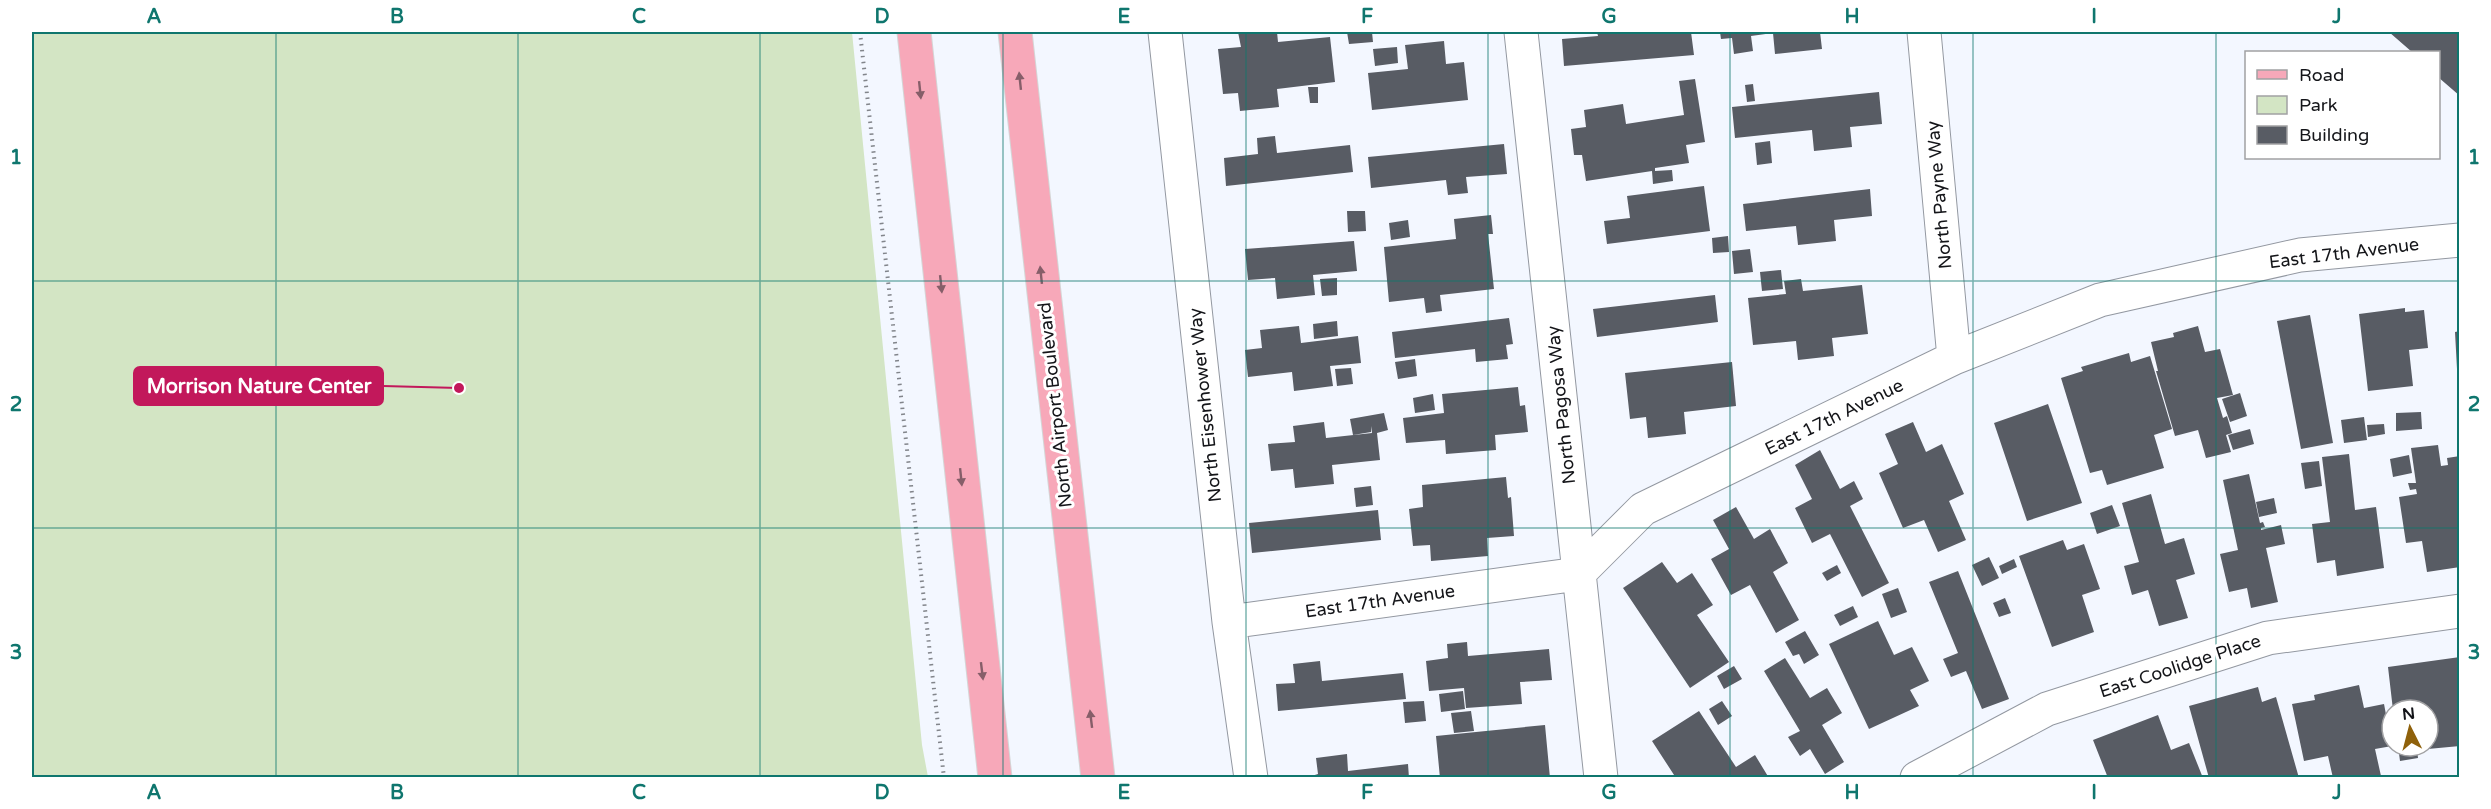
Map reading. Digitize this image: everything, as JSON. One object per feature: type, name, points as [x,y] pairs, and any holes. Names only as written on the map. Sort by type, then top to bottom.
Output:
[{"type":"main road","points":[[914,32],[995,777]]},
{"type":"main road","name":"North Airport Boulevard","points":[[1015,32],[1098,777]]},
{"type":"street","name":"North Eisenhower Way","points":[[1165,32],[1229,622],[1251,777]]},
{"type":"street","name":"North Pagosa Way","points":[[1521,32],[1601,777]]},
{"type":"street","name":"North Payne Way","points":[[1924,32],[1954,358]]},
{"type":"street","name":"East 17th Avenue","points":[[1229,622],[1578,574],[1643,509],[1954,358],[2100,300],[2300,255],[2460,240]]},
{"type":"street","name":"East Coolidge Place","points":[[1917,777],[2048,709],[2268,638],[2460,610]]},
{"type":"path","points":[[860,32],[944,777]]},
{"type":"green space","points":[[32,32],[852,32],[922,745],[928,777],[32,777]]},
{"type":"building","points":[[1238,32],[1277,32],[1278,42],[1330,37],[1335,82],[1277,89],[1279,107],[1240,111],[1238,93],[1223,94],[1218,49],[1241,47]]},
{"type":"building","points":[[1347,32],[1372,32],[1373,42],[1349,44]]},
{"type":"building","points":[[1597,32],[1691,32],[1694,55],[1564,66],[1562,39],[1598,36]]},
{"type":"building","points":[[1720,32],[1820,32],[1822,49],[1775,54],[1773,33],[1751,36],[1753,51],[1734,54],[1732,38],[1721,39]]},
{"type":"building","points":[[2389,32],[2460,32],[2460,96],[2440,79],[2440,51],[2411,51]]},
{"type":"building","points":[[1444,41],[1446,64],[1464,62],[1468,100],[1372,110],[1368,73],[1408,69],[1405,45]]},
{"type":"building","points":[[1397,47],[1398,63],[1375,66],[1373,49]]},
{"type":"building","points":[[1695,79],[1705,142],[1686,145],[1689,163],[1655,168],[1655,171],[1672,170],[1673,181],[1653,184],[1652,171],[1586,181],[1582,155],[1574,155],[1571,129],[1586,127],[1584,110],[1623,104],[1626,124],[1684,115],[1679,81]]},
{"type":"building","points":[[1753,84],[1755,101],[1747,102],[1745,85]]},
{"type":"building","points":[[1308,87],[1318,87],[1318,103],[1310,103]]},
{"type":"building","points":[[1879,92],[1882,124],[1850,127],[1852,147],[1814,151],[1812,130],[1735,138],[1732,107]]},
{"type":"building","points":[[1275,136],[1277,153],[1350,145],[1353,172],[1226,186],[1224,158],[1258,154],[1257,138]]},
{"type":"building","points":[[1770,141],[1772,163],[1757,165],[1755,143]]},
{"type":"building","points":[[1504,144],[1507,174],[1466,177],[1468,193],[1448,195],[1446,180],[1371,188],[1368,157]]},
{"type":"building","points":[[1704,186],[1710,231],[1607,244],[1604,221],[1630,218],[1627,196]]},
{"type":"building","points":[[1870,189],[1872,216],[1834,220],[1836,241],[1798,245],[1796,226],[1746,231],[1743,204]]},
{"type":"building","points":[[1347,211],[1365,211],[1366,231],[1348,232]]},
{"type":"building","points":[[1491,215],[1493,234],[1488,234],[1494,289],[1440,295],[1442,311],[1426,313],[1424,298],[1389,302],[1384,247],[1456,239],[1454,219]]},
{"type":"building","points":[[1408,220],[1410,237],[1391,240],[1389,223]]},
{"type":"building","points":[[1728,236],[1729,252],[1713,253],[1712,238]]},
{"type":"building","points":[[1354,241],[1357,271],[1313,275],[1315,295],[1277,299],[1275,278],[1248,280],[1245,249]]},
{"type":"building","points":[[1750,249],[1753,272],[1734,274],[1732,251]]},
{"type":"building","points":[[1781,270],[1783,289],[1762,291],[1760,272]]},
{"type":"building","points":[[1337,278],[1337,295],[1322,296],[1320,279]]},
{"type":"building","points":[[1801,279],[1803,291],[1862,285],[1868,334],[1832,338],[1834,356],[1798,360],[1796,341],[1753,345],[1748,298],[1786,294],[1784,281]]},
{"type":"building","points":[[1715,295],[1718,322],[1597,337],[1593,309]]},
{"type":"building","points":[[2405,308],[2405,312],[2424,310],[2428,348],[2409,350],[2413,386],[2368,391],[2359,314]]},
{"type":"building","points":[[2310,315],[2333,443],[2301,449],[2277,321]]},
{"type":"building","points":[[1509,318],[1513,344],[1506,345],[1508,359],[1476,362],[1475,349],[1395,358],[1392,332]]},
{"type":"building","points":[[1337,321],[1338,336],[1314,339],[1313,324]]},
{"type":"building","points":[[1299,326],[1301,343],[1358,336],[1361,363],[1330,366],[1333,386],[1294,391],[1292,372],[1248,377],[1245,350],[1262,348],[1260,330]]},
{"type":"building","points":[[2198,326],[2205,352],[2220,349],[2233,395],[2217,398],[2223,418],[2227,416],[2232,433],[2226,435],[2231,452],[2206,458],[2198,430],[2175,436],[2156,371],[2158,371],[2151,342],[2174,337],[2173,333]]},
{"type":"building","points":[[2460,331],[2460,369],[2457,369],[2455,332]]},
{"type":"building","points":[[2129,353],[2131,362],[2150,356],[2172,429],[2154,435],[2164,468],[2107,485],[2102,470],[2090,473],[2061,378],[2083,371],[2081,367]]},
{"type":"building","points":[[1415,359],[1417,376],[1398,379],[1395,362]]},
{"type":"building","points":[[1732,362],[1736,406],[1684,412],[1686,434],[1648,438],[1646,417],[1630,419],[1625,373]]},
{"type":"building","points":[[1351,368],[1353,384],[1337,386],[1335,369]]},
{"type":"building","points":[[1518,387],[1520,406],[1525,405],[1528,432],[1495,435],[1496,450],[1446,454],[1445,440],[1406,443],[1403,418],[1444,413],[1442,394]]},
{"type":"building","points":[[2240,393],[2247,416],[2230,422],[2222,399]]},
{"type":"building","points":[[1433,394],[1435,410],[1415,413],[1413,398]]},
{"type":"building","points":[[2048,404],[2082,503],[2027,521],[1994,423]]},
{"type":"building","points":[[2421,412],[2422,429],[2396,431],[2396,413]]},
{"type":"building","points":[[1384,413],[1388,430],[1377,433],[1380,460],[1332,465],[1334,484],[1295,488],[1293,469],[1271,471],[1268,444],[1295,442],[1293,426],[1324,422],[1326,438],[1372,433],[1371,426],[1371,432],[1353,435],[1350,419]]},
{"type":"building","points":[[2364,417],[2367,440],[2344,443],[2341,420]]},
{"type":"building","points":[[1913,422],[1926,452],[1942,444],[1964,494],[1949,501],[1966,540],[1938,552],[1924,520],[1903,528],[1879,473],[1898,464],[1885,434]]},
{"type":"building","points":[[2384,424],[2385,434],[2368,437],[2367,425]]},
{"type":"building","points":[[2250,429],[2254,444],[2233,450],[2228,435]]},
{"type":"building","points":[[2438,445],[2441,466],[2448,465],[2447,458],[2460,456],[2460,567],[2427,572],[2422,541],[2406,543],[2399,497],[2417,494],[2416,489],[2410,490],[2408,483],[2416,483],[2411,448]]},
{"type":"building","points":[[1820,450],[1840,489],[1854,481],[1863,499],[1850,506],[1889,583],[1862,597],[1830,534],[1812,543],[1795,508],[1812,499],[1795,465]]},
{"type":"building","points":[[2349,454],[2355,510],[2376,507],[2384,568],[2337,576],[2335,560],[2317,563],[2312,524],[2330,522],[2322,457]]},
{"type":"building","points":[[2409,455],[2412,473],[2393,477],[2390,459]]},
{"type":"building","points":[[2319,461],[2322,486],[2305,489],[2301,463]]},
{"type":"building","points":[[2249,474],[2260,523],[2263,522],[2265,527],[2261,530],[2281,525],[2285,544],[2266,548],[2278,602],[2251,608],[2247,588],[2229,592],[2220,554],[2238,550],[2223,480]]},
{"type":"building","points":[[1506,477],[1508,498],[1511,497],[1514,536],[1487,538],[1488,556],[1431,561],[1430,545],[1413,546],[1409,509],[1423,507],[1422,485]]},
{"type":"building","points":[[1371,486],[1373,505],[1356,507],[1354,488]]},
{"type":"building","points":[[2151,494],[2165,544],[2184,538],[2195,574],[2176,580],[2188,618],[2159,626],[2148,590],[2132,595],[2124,566],[2139,562],[2122,503]]},
{"type":"building","points":[[2274,498],[2277,513],[2259,517],[2256,502]]},
{"type":"building","points":[[2112,505],[2120,526],[2097,534],[2090,513]]},
{"type":"building","points":[[1736,507],[1754,539],[1770,529],[1788,563],[1773,572],[1799,620],[1776,633],[1750,585],[1731,595],[1711,559],[1729,549],[1713,520]]},
{"type":"building","points":[[1378,510],[1381,540],[1252,553],[1249,523]]},
{"type":"building","points":[[2063,540],[2067,550],[2084,544],[2100,589],[2082,595],[2094,632],[2052,647],[2019,556]]},
{"type":"building","points":[[1989,557],[1999,578],[1982,586],[1972,565]]},
{"type":"building","points":[[2014,559],[2017,567],[2002,574],[1999,566]]},
{"type":"building","points":[[1662,562],[1677,583],[1692,573],[1713,605],[1697,615],[1729,662],[1690,688],[1623,588]]},
{"type":"building","points":[[1837,565],[1841,573],[1827,581],[1822,573]]},
{"type":"building","points":[[1958,571],[2009,699],[1982,709],[1966,671],[1951,677],[1943,659],[1958,653],[1929,582]]},
{"type":"building","points":[[1898,588],[1907,612],[1891,618],[1882,594]]},
{"type":"building","points":[[2005,598],[2011,613],[1999,617],[1993,603]]},
{"type":"building","points":[[1853,606],[1858,617],[1840,626],[1834,615]]},
{"type":"building","points":[[1878,621],[1894,655],[1912,647],[1929,681],[1910,690],[1919,706],[1869,729],[1829,644]]},
{"type":"building","points":[[1805,631],[1819,655],[1804,664],[1799,654],[1793,656],[1785,642]]},
{"type":"building","points":[[1467,642],[1468,656],[1549,649],[1552,680],[1520,682],[1522,704],[1466,708],[1464,688],[1429,691],[1426,661],[1448,658],[1447,644]]},
{"type":"building","points":[[2460,657],[2460,746],[2440,748],[2440,698],[2392,698],[2388,667]]},
{"type":"building","points":[[1785,658],[1810,698],[1827,688],[1842,713],[1822,725],[1844,762],[1825,774],[1810,749],[1800,756],[1788,737],[1800,731],[1764,671]]},
{"type":"building","points":[[1320,661],[1322,681],[1403,673],[1406,699],[1278,711],[1276,684],[1295,683],[1293,664]]},
{"type":"building","points":[[1734,666],[1742,679],[1724,689],[1717,676]]},
{"type":"building","points":[[2359,685],[2364,708],[2380,705],[2380,748],[2375,749],[2381,776],[2333,778],[2328,756],[2304,761],[2292,704],[2315,700],[2314,695]]},
{"type":"building","points":[[2258,687],[2262,702],[2276,697],[2299,778],[2209,778],[2189,706]]},
{"type":"building","points":[[1463,691],[1465,709],[1441,712],[1439,694]]},
{"type":"building","points":[[1424,701],[1426,721],[1405,723],[1403,702]]},
{"type":"building","points":[[1722,701],[1732,716],[1718,725],[1709,709]]},
{"type":"building","points":[[1471,711],[1474,731],[1454,733],[1451,713]]},
{"type":"building","points":[[1699,711],[1736,767],[1755,755],[1769,778],[1676,778],[1652,741]]},
{"type":"building","points":[[2158,715],[2171,750],[2189,743],[2203,778],[2108,778],[2093,740]]},
{"type":"building","points":[[1545,725],[1550,778],[1440,778],[1436,736]]},
{"type":"building","points":[[1347,754],[1348,771],[1408,764],[1409,778],[1305,778],[1318,774],[1316,758]]},
{"type":"building","points":[[2400,758],[2418,758],[2400,761]]},
{"type":"place","name":"Morrison Nature Center","points":[[459,388]]}]
